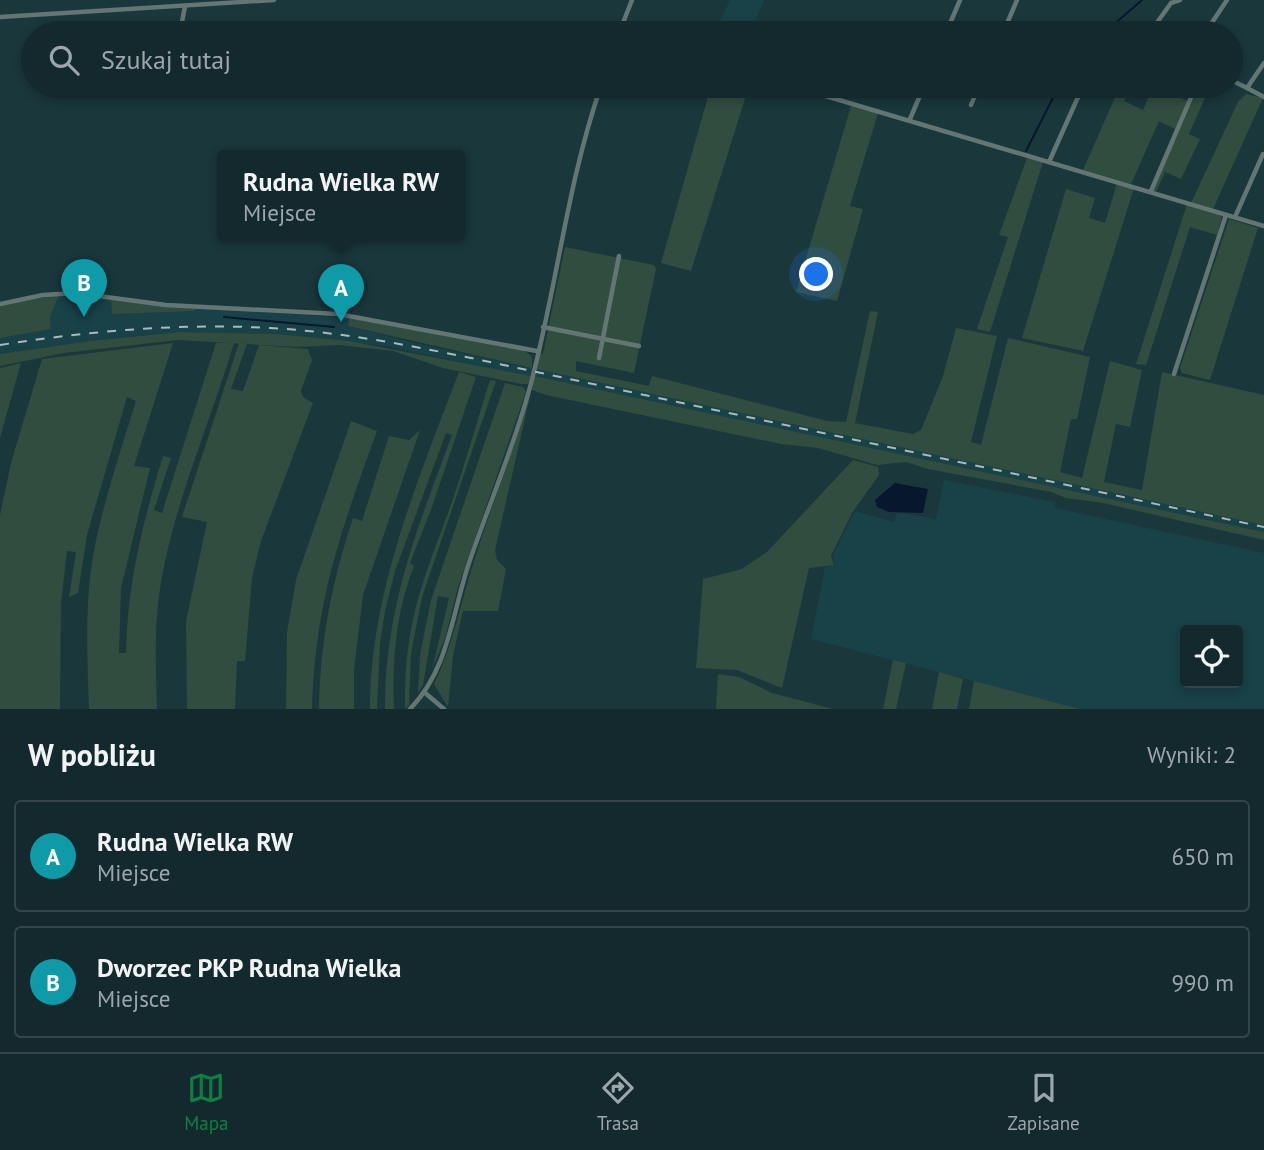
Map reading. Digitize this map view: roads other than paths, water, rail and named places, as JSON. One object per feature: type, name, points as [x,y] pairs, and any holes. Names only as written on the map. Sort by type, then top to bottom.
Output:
[{"type":"street","points":[[0,24],[1,18],[274,0]]},
{"type":"street","points":[[624,21],[632,0]]},
{"type":"street","points":[[951,21],[960,0]]},
{"type":"street","points":[[1008,21],[1017,0]]},
{"type":"street","points":[[1158,21],[1171,3],[1180,0]]},
{"type":"street","points":[[1213,21],[1227,0]]},
{"type":"street","points":[[182,21],[185,6]]},
{"type":"street","points":[[1247,88],[1264,63]]},
{"type":"street","points":[[1243,86],[1264,97]]},
{"type":"street","points":[[410,709],[424,692],[442,660],[469,562],[512,447],[543,327],[583,144],[597,98]]},
{"type":"street","points":[[835,98],[910,119],[1026,158],[1151,191],[1264,226]]},
{"type":"street","points":[[910,119],[919,98]]},
{"type":"street","points":[[971,105],[974,98]]},
{"type":"street","points":[[1049,162],[1078,98]]},
{"type":"street","points":[[1151,191],[1191,98]]},
{"type":"street","points":[[1235,217],[1263,154]]},
{"type":"street","points":[[1174,374],[1226,215]]},
{"type":"street","points":[[599,358],[619,256]]},
{"type":"street","points":[[0,304],[43,295],[76,293],[166,304],[338,314],[537,351]]},
{"type":"street","points":[[543,327],[639,346]]},
{"type":"street","points":[[424,692],[444,709]]},
{"type":"waterway","points":[[1118,21],[1142,0]]},
{"type":"waterway","points":[[1026,151],[1053,98]]},
{"type":"waterway","points":[[224,317],[334,327]]},
{"type":"railway","points":[[0,345],[101,332],[168,327],[270,328],[351,336],[485,361],[1264,527]]},
{"type":"place","name":"Dworzec PKP Rudna Wielka","points":[[84,317]]},
{"type":"place","name":"Rudna Wielka RW","points":[[341,322]]}]
